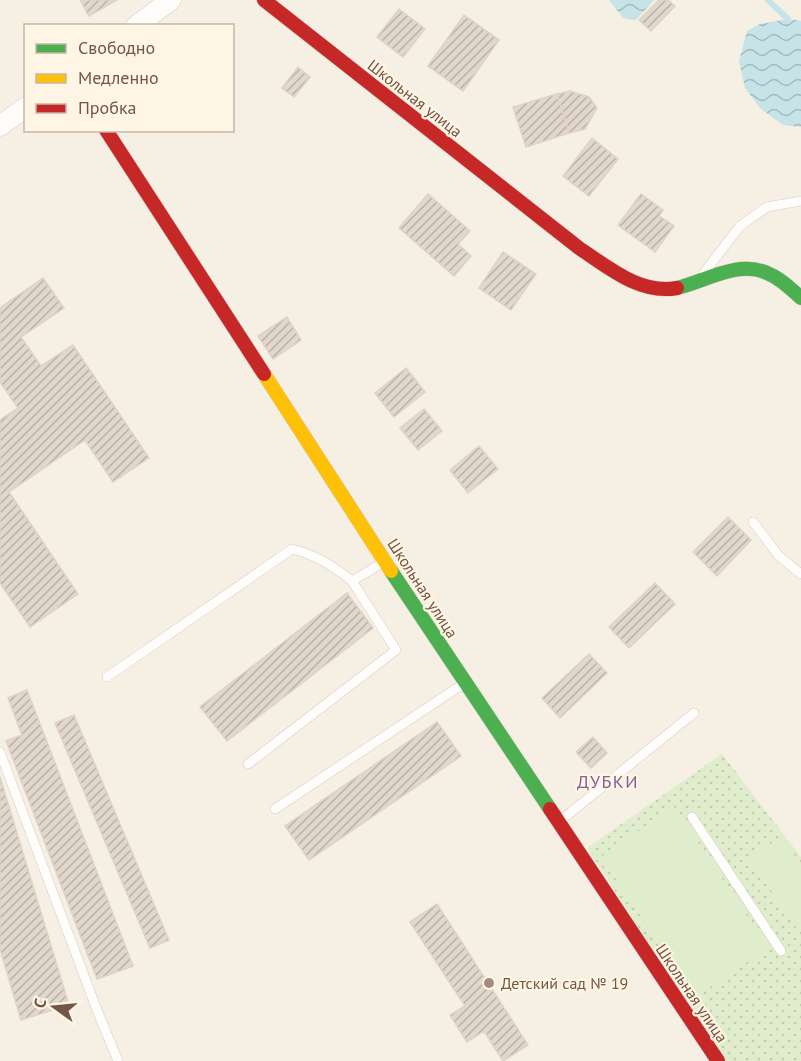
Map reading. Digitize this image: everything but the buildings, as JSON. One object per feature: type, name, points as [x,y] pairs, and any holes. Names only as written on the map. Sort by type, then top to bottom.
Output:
[{"type":"street","points":[[139,24],[171,0]]},
{"type":"street","name":"Школьная улица","points":[[264,0],[579,249],[627,279],[659,290],[681,289],[742,267],[756,268],[767,272],[801,298]]},
{"type":"street","points":[[0,126],[24,108]]},
{"type":"street","name":"Школьная улица","points":[[107,132],[385,561],[718,1061]]},
{"type":"lane","points":[[695,284],[740,226],[767,207],[801,201]]},
{"type":"lane","points":[[753,522],[779,556],[801,574]]},
{"type":"lane","points":[[107,677],[292,549],[311,554],[330,564],[352,581],[396,650],[248,764]]},
{"type":"lane","points":[[352,581],[385,561]]},
{"type":"lane","points":[[275,809],[465,682]]},
{"type":"lane","points":[[558,822],[694,713]]},
{"type":"lane","points":[[0,752],[118,1061]]},
{"type":"lane","points":[[692,817],[781,951]]},
{"type":"green space","points":[[722,754],[801,857],[801,1061],[725,1061],[587,848]]},
{"type":"green space","points":[[674,807],[769,948],[695,997],[601,857]]},
{"type":"green space","points":[[782,836],[801,865],[801,923],[795,927],[750,858]]},
{"type":"water","points":[[609,0],[654,0],[636,20],[623,18]]},
{"type":"water","points":[[788,19],[801,21],[801,127],[783,125],[761,109],[745,88],[739,61],[747,31],[760,24]]},
{"type":"waterway","points":[[768,0],[788,19]]},
{"type":"traffic: fast","points":[[677,288],[722,273],[745,269],[767,273],[785,284],[801,298]]},
{"type":"traffic: fast","points":[[391,571],[550,809]]},
{"type":"traffic: slow","points":[[264,374],[391,571]]},
{"type":"traffic: jam","points":[[264,0],[579,248],[613,271],[637,283],[663,289],[677,288]]},
{"type":"traffic: jam","points":[[107,132],[264,374]]},
{"type":"traffic: jam","points":[[550,809],[718,1061]]},
{"type":"place","name":"Детский сад № 19","points":[[489,983]]},
{"type":"district","name":"ДУБКИ","points":[[608,782]]}]
